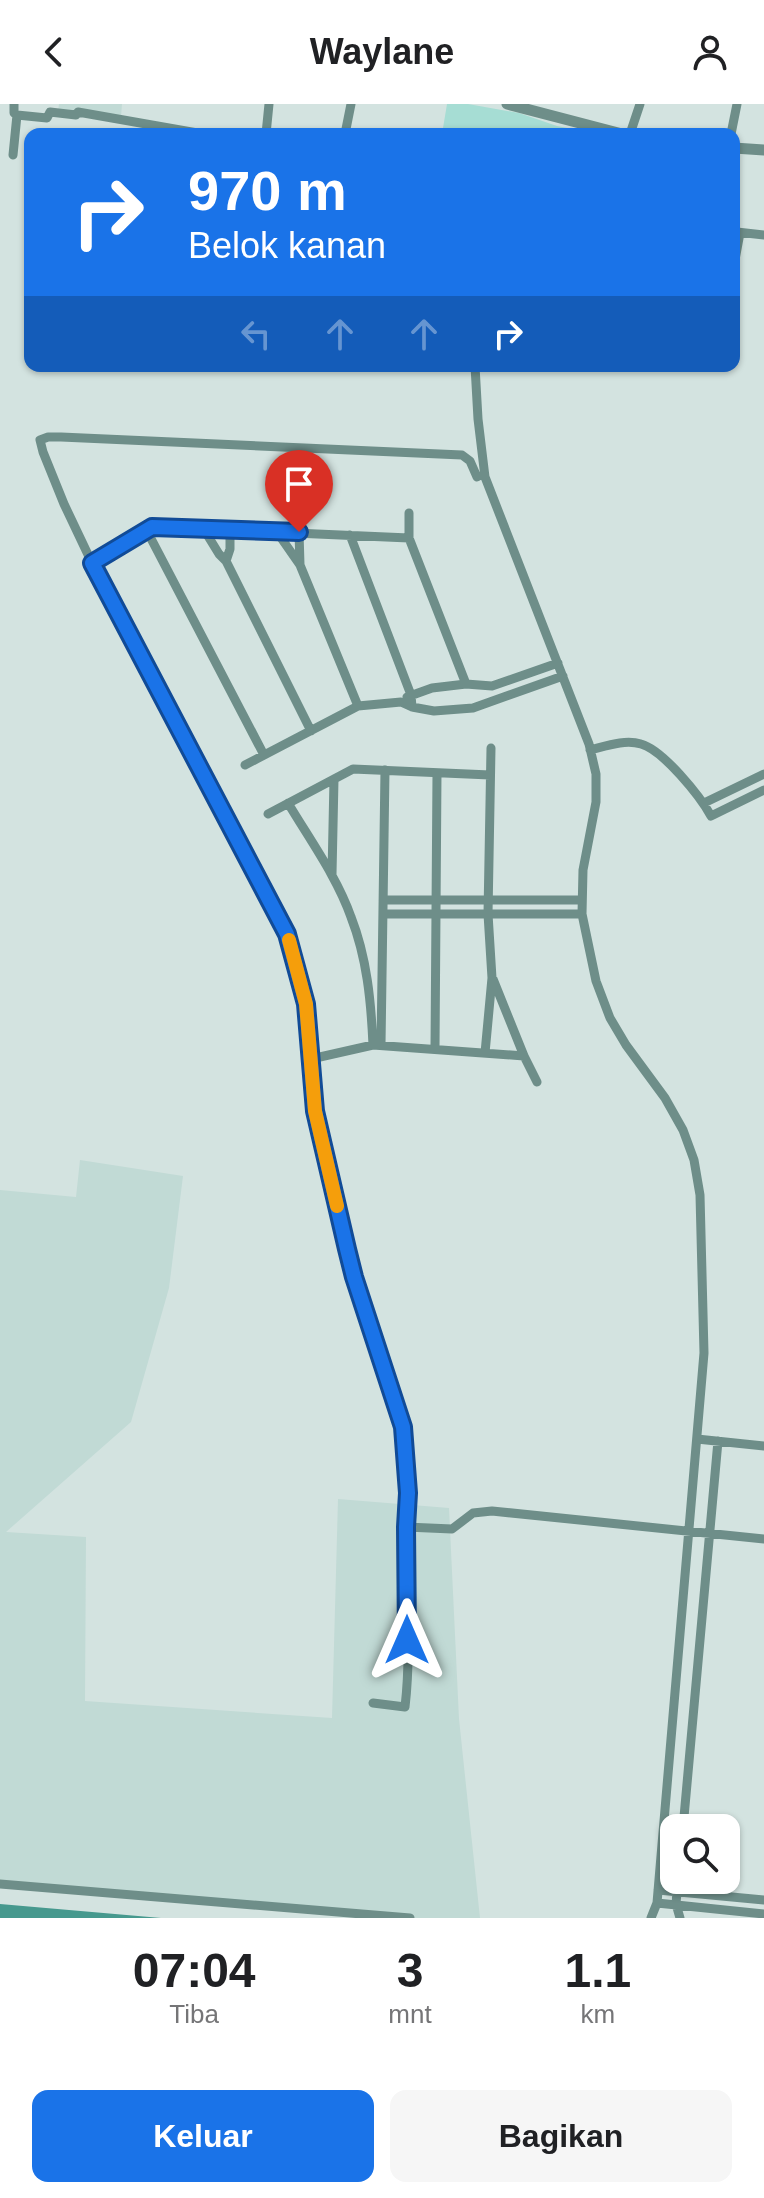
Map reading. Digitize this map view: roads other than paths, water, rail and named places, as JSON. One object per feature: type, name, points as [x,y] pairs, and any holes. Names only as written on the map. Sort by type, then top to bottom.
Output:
[{"type":"street","points":[[13,155],[17,115],[14,104]]},
{"type":"street","points":[[267,128],[269,104]]},
{"type":"street","points":[[346,128],[351,104]]},
{"type":"street","points":[[507,104],[598,128]]},
{"type":"street","points":[[632,128],[640,104]]},
{"type":"street","points":[[732,128],[737,104]]},
{"type":"street","points":[[17,115],[47,118],[50,112],[76,115],[78,112],[161,128]]},
{"type":"street","points":[[740,148],[764,150]]},
{"type":"street","points":[[740,232],[764,235]]},
{"type":"street","points":[[475,372],[485,477],[563,676],[596,774],[596,802],[583,870],[582,900],[596,981],[610,1018],[683,1130],[694,1160],[700,1195],[704,1353],[657,1903],[651,1918]]},
{"type":"street","points":[[373,1703],[405,1707],[408,1668],[408,1493],[405,1440],[354,1277],[315,1111],[306,1004],[287,934],[92,563],[40,440],[61,437],[462,455],[470,461],[477,477]]},
{"type":"street","points":[[409,513],[409,538],[466,684]]},
{"type":"street","points":[[92,563],[154,527],[409,538]]},
{"type":"street","points":[[203,528],[226,561],[311,731]]},
{"type":"street","points":[[146,529],[264,755]]},
{"type":"street","points":[[226,561],[230,549],[230,530]]},
{"type":"street","points":[[277,532],[300,565],[358,706]]},
{"type":"street","points":[[299,532],[300,565]]},
{"type":"street","points":[[350,535],[411,695],[412,707]]},
{"type":"street","points":[[245,765],[358,706],[401,702],[432,688],[466,684],[492,686],[558,663]]},
{"type":"street","points":[[401,702],[412,707],[450,711],[473,708],[563,676]]},
{"type":"street","points":[[492,686],[497,701]]},
{"type":"street","points":[[590,750],[617,743],[638,743],[656,750],[704,803],[711,816],[764,790]]},
{"type":"street","points":[[485,1053],[492,978],[488,914],[491,748]]},
{"type":"street","points":[[268,814],[353,769],[490,775]]},
{"type":"street","points":[[377,1045],[385,770]]},
{"type":"street","points":[[435,1049],[437,773]]},
{"type":"street","points":[[704,803],[764,774]]},
{"type":"street","points":[[332,877],[334,779]]},
{"type":"street","points":[[288,803],[351,915],[368,982],[377,1045]]},
{"type":"street","points":[[383,900],[582,900]]},
{"type":"street","points":[[383,914],[582,914]]},
{"type":"street","points":[[492,978],[537,1082]]},
{"type":"street","points":[[311,1059],[377,1045],[524,1056]]},
{"type":"street","points":[[697,1441],[764,1446]]},
{"type":"street","points":[[684,1814],[718,1442]]},
{"type":"street","points":[[406,1527],[452,1529],[473,1513],[492,1511],[764,1539]]},
{"type":"street","points":[[0,1884],[410,1918]]},
{"type":"street","points":[[677,1894],[680,1918]]},
{"type":"street","points":[[699,1894],[764,1900]]},
{"type":"street","points":[[657,1903],[764,1914]]}]
